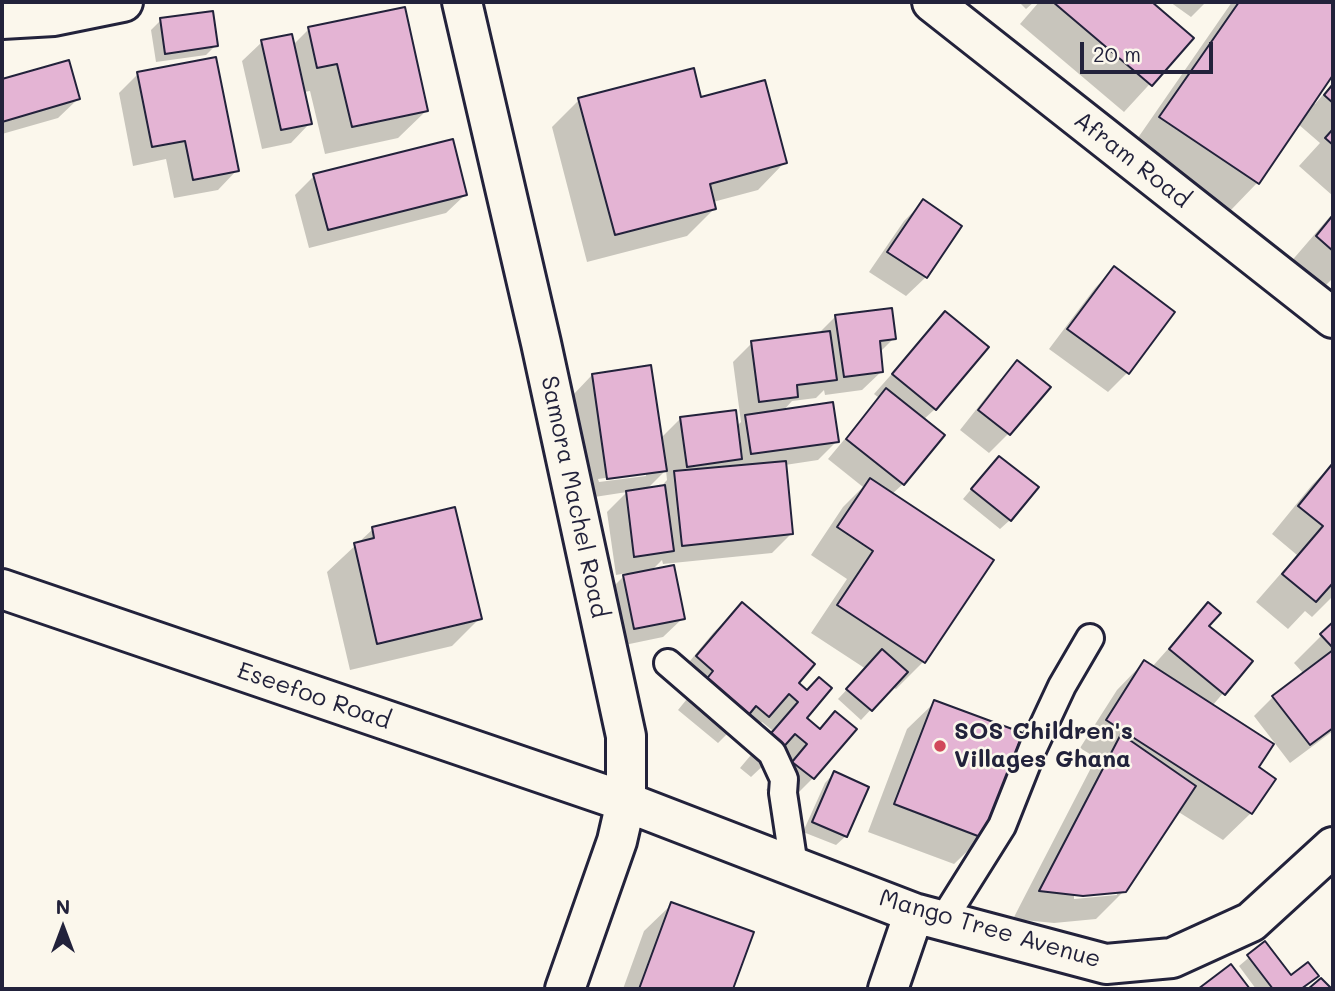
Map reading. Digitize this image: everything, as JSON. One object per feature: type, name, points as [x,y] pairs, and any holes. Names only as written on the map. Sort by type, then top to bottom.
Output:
[{"type":"street","points":[[2,19],[54,16],[123,2]]},
{"type":"street","name":"Samora Machel Road","points":[[462,2],[541,343],[626,737],[626,802],[617,841],[565,989]]},
{"type":"street","name":"Afram Road","points":[[932,2],[1333,318]]},
{"type":"street","name":"Eseefoo Road","points":[[2,589],[626,802]]},
{"type":"street","name":"Mango Tree Avenue","points":[[626,802],[929,916],[1106,964],[1172,958],[1251,922],[1333,847]]},
{"type":"street","points":[[888,989],[929,916]]},
{"type":"lane","points":[[929,916],[1002,826],[1033,748],[1062,686],[1090,638]]},
{"type":"lane","points":[[668,663],[772,753],[784,779],[783,793],[794,866]]},
{"type":"building","points":[[1053,2],[1152,2],[1194,38],[1152,86]]},
{"type":"building","points":[[1239,2],[1333,2],[1333,75],[1259,184],[1159,117]]},
{"type":"building","points":[[405,7],[428,111],[352,127],[337,64],[317,68],[308,27]]},
{"type":"building","points":[[213,11],[218,46],[165,54],[160,18]]},
{"type":"building","points":[[292,34],[312,124],[281,130],[261,40]]},
{"type":"building","points":[[216,57],[239,171],[193,180],[185,141],[152,147],[137,72]]},
{"type":"building","points":[[69,60],[80,99],[2,122],[2,79]]},
{"type":"building","points":[[694,68],[701,97],[765,80],[787,163],[710,184],[716,209],[615,235],[578,98]]},
{"type":"building","points":[[1333,84],[1333,103],[1324,95]]},
{"type":"building","points":[[1333,129],[1333,145],[1325,138]]},
{"type":"building","points":[[453,139],[467,195],[328,230],[313,174]]},
{"type":"building","points":[[923,199],[962,226],[927,278],[887,252]]},
{"type":"building","points":[[1333,215],[1333,251],[1316,236]]},
{"type":"building","points":[[1114,266],[1175,312],[1129,374],[1067,329]]},
{"type":"building","points":[[892,308],[896,339],[880,341],[883,372],[844,377],[835,315]]},
{"type":"building","points":[[945,311],[989,347],[936,410],[892,374]]},
{"type":"building","points":[[830,331],[837,380],[797,385],[798,397],[759,402],[751,341]]},
{"type":"building","points":[[1017,360],[1051,387],[1010,435],[978,410]]},
{"type":"building","points":[[651,365],[667,471],[607,479],[592,374]]},
{"type":"building","points":[[886,388],[945,435],[904,485],[846,439]]},
{"type":"building","points":[[833,402],[839,442],[751,454],[745,415]]},
{"type":"building","points":[[736,410],[742,459],[687,467],[680,417]]},
{"type":"building","points":[[999,456],[1039,487],[1011,521],[971,489]]},
{"type":"building","points":[[786,461],[793,534],[682,546],[674,471]]},
{"type":"building","points":[[1333,463],[1333,585],[1316,602],[1282,574],[1323,526],[1298,506]]},
{"type":"building","points":[[870,478],[994,560],[925,663],[837,605],[873,551],[837,527]]},
{"type":"building","points":[[665,485],[674,551],[634,557],[626,491]]},
{"type":"building","points":[[455,507],[482,619],[377,644],[354,543],[374,538],[372,527]]},
{"type":"building","points":[[674,565],[685,619],[634,629],[623,575]]},
{"type":"building","points":[[742,602],[815,664],[799,683],[807,690],[819,677],[832,688],[807,718],[820,729],[835,711],[857,729],[814,779],[792,762],[807,744],[795,734],[780,751],[766,739],[798,702],[789,694],[769,717],[756,706],[747,717],[705,681],[713,671],[696,656]]},
{"type":"building","points":[[1208,602],[1221,613],[1209,626],[1253,661],[1225,695],[1169,649]]},
{"type":"building","points":[[1333,622],[1333,648],[1320,634]]},
{"type":"building","points":[[882,649],[908,672],[872,711],[846,689]]},
{"type":"building","points":[[1333,650],[1333,728],[1310,745],[1272,696]]},
{"type":"building","points":[[1144,660],[1274,744],[1259,767],[1276,779],[1252,814],[1106,720]]},
{"type":"building","points":[[934,700],[1023,733],[983,838],[894,804]]},
{"type":"building","points":[[1121,734],[1196,786],[1126,892],[1083,896],[1039,891]]},
{"type":"building","points":[[834,771],[869,787],[847,837],[812,822]]},
{"type":"building","points":[[671,902],[754,932],[733,989],[639,989]]},
{"type":"building","points":[[1265,941],[1291,975],[1308,962],[1319,976],[1301,989],[1273,989],[1247,955]]},
{"type":"building","points":[[1231,964],[1250,989],[1198,989]]},
{"type":"building","points":[[1321,978],[1332,989],[1308,989]]},
{"type":"place","name":"SOS Children's Villages Ghana","points":[[940,746]]}]
